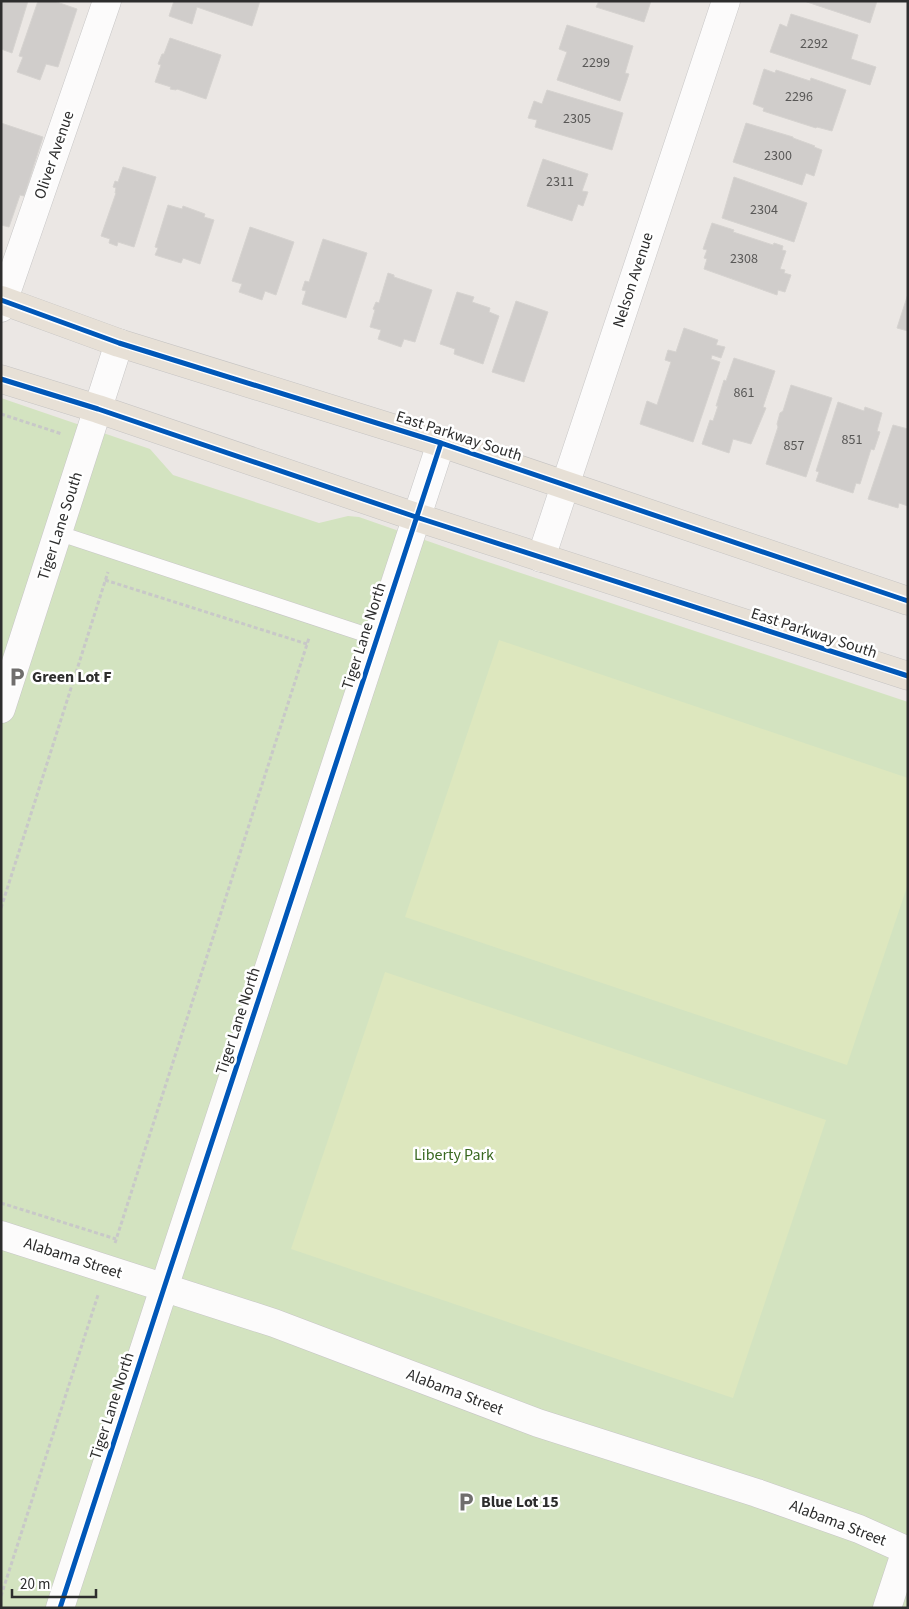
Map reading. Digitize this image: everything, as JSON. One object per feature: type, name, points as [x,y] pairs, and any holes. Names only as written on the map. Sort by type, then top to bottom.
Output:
[{"type":"main road","name":"East Parkway South","points":[[2,303],[119,343],[441,443],[908,601]]},
{"type":"main road","name":"East Parkway South","points":[[1,379],[98,409],[541,558],[908,676]]},
{"type":"street","name":"Oliver Avenue","points":[[2,303],[107,1]]},
{"type":"street","name":"Nelson Avenue","points":[[541,558],[726,1]]},
{"type":"street","name":"Tiger Lane South","points":[[1,709],[119,343]]},
{"type":"street","name":"Tiger Lane North","points":[[60,1608],[441,443]]},
{"type":"street","name":"Alabama Street","points":[[1,1235],[274,1323],[538,1424],[758,1493],[859,1529],[907,1550]]},
{"type":"street","points":[[887,1608],[907,1550]]},
{"type":"lane","points":[[58,533],[376,638]]},
{"type":"path","points":[[1,414],[70,437]]},
{"type":"path","points":[[1,908],[110,565]]},
{"type":"path","points":[[105,580],[307,644]]},
{"type":"path","points":[[1,1596],[315,618]]},
{"type":"path","points":[[1,1203],[116,1239]]},
{"type":"green space","name":"Liberty Park","points":[[1,398],[150,449],[173,475],[319,523],[348,516],[359,517],[908,702],[908,1608],[1,1608]]},
{"type":"green space","points":[[499,640],[908,778],[908,884],[847,1065],[405,917]]},
{"type":"green space","points":[[385,972],[826,1120],[733,1398],[291,1249]]},
{"type":"building","points":[[1,1],[28,1],[12,53],[1,49]]},
{"type":"building","points":[[38,1],[54,1],[77,9],[58,67],[46,64],[40,80],[17,72],[23,57],[19,56]]},
{"type":"building","points":[[174,1],[260,1],[252,26],[197,7],[192,24],[169,16]]},
{"type":"building","points":[[599,1],[651,1],[644,22],[596,7]]},
{"type":"building","points":[[804,1],[877,1],[870,23]]},
{"type":"building","points":[[791,14],[858,35],[851,59],[876,67],[870,85],[770,52],[780,24],[787,27]]},
{"type":"building","points":[[567,25],[633,46],[625,73],[629,74],[620,101],[557,80],[567,52],[559,49]]},
{"type":"building","points":[[170,38],[221,55],[206,99],[177,89],[170,89],[171,87],[155,82],[161,65],[158,64]]},
{"type":"building","points":[[764,69],[775,73],[776,70],[810,81],[811,78],[846,90],[832,131],[816,128],[763,111],[764,108],[753,104]]},
{"type":"building","points":[[547,90],[623,113],[612,150],[535,127],[537,120],[528,118],[534,101],[542,104]]},
{"type":"building","points":[[1,123],[43,137],[24,196],[20,195],[9,227],[1,225]]},
{"type":"building","points":[[746,123],[793,137],[822,150],[814,176],[806,173],[802,185],[733,162]]},
{"type":"building","points":[[543,159],[588,174],[582,191],[588,192],[583,206],[578,204],[572,221],[527,206]]},
{"type":"building","points":[[123,167],[156,177],[134,247],[118,242],[117,246],[109,243],[110,239],[101,236],[116,193],[116,188],[113,187],[115,181],[118,182]]},
{"type":"building","points":[[734,177],[807,203],[794,242],[722,218]]},
{"type":"building","points":[[168,205],[182,209],[183,206],[205,214],[204,217],[214,220],[200,264],[183,258],[181,263],[155,255],[158,248],[155,247]]},
{"type":"building","points":[[712,223],[773,245],[774,243],[783,246],[782,250],[786,251],[780,269],[785,270],[784,273],[791,275],[785,292],[778,290],[777,295],[704,269],[707,259],[704,258],[707,250],[703,249]]},
{"type":"building","points":[[250,227],[294,242],[276,295],[265,291],[262,300],[239,292],[242,284],[232,281]]},
{"type":"building","points":[[323,239],[367,253],[346,318],[302,304],[306,291],[302,290],[305,281],[309,282]]},
{"type":"building","points":[[388,273],[394,275],[394,277],[432,290],[415,342],[404,339],[401,347],[378,339],[381,330],[370,327],[375,310],[373,309],[376,302],[379,303]]},
{"type":"building","points":[[457,292],[474,297],[472,302],[490,308],[489,312],[499,316],[483,364],[454,354],[455,349],[440,344]]},
{"type":"building","points":[[908,294],[908,331],[897,328]]},
{"type":"building","points":[[516,301],[548,312],[524,382],[492,372]]},
{"type":"building","points":[[684,328],[718,340],[716,345],[725,347],[721,358],[712,355],[711,359],[720,362],[693,442],[640,424],[647,401],[657,405],[671,362],[665,360],[668,350],[676,352]]},
{"type":"building","points":[[734,358],[775,371],[763,407],[766,408],[751,444],[733,439],[729,453],[702,444],[710,420],[713,421],[724,380],[726,381]]},
{"type":"building","points":[[791,385],[832,398],[806,477],[766,464],[778,427],[780,413],[783,411]]},
{"type":"building","points":[[838,402],[864,411],[865,407],[882,413],[877,431],[880,432],[874,450],[871,449],[860,484],[856,483],[853,493],[816,481],[819,472],[816,471]]},
{"type":"building","points":[[893,425],[908,429],[908,506],[899,503],[898,508],[868,499]]},
{"type":"cycle path","points":[[1,300],[119,343],[441,443],[908,601]]},
{"type":"cycle path","points":[[1,379],[98,409],[416,517],[908,676]]},
{"type":"cycle path","points":[[60,1608],[441,443]]},
{"type":"place","name":"Green Lot F","points":[[17,677]]},
{"type":"place","name":"Blue Lot 15","points":[[466,1502]]}]
